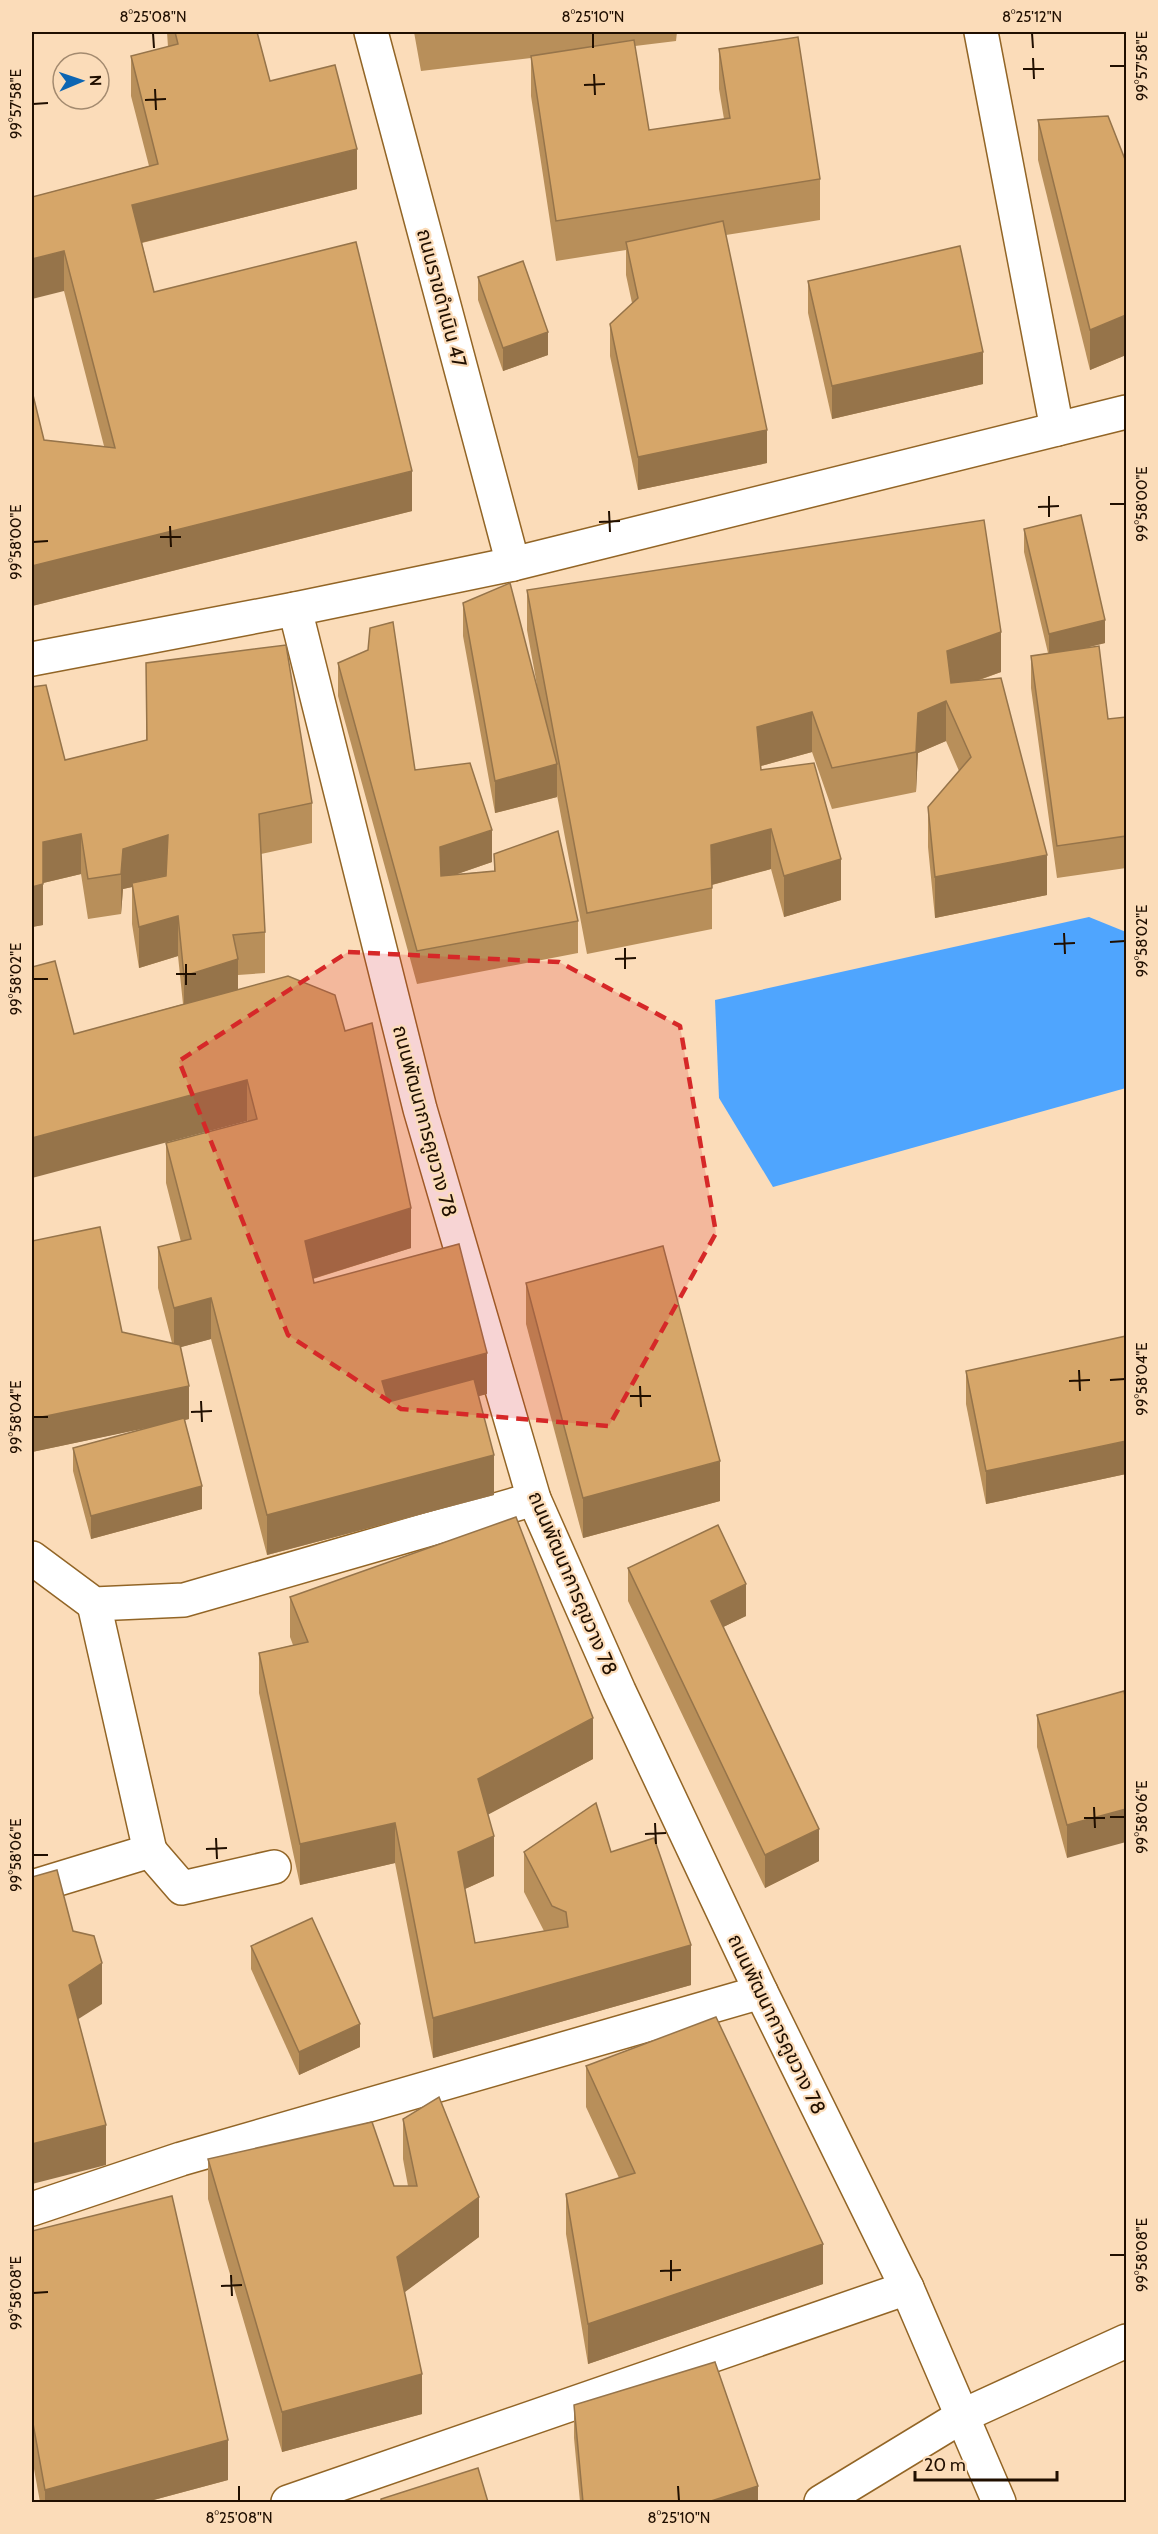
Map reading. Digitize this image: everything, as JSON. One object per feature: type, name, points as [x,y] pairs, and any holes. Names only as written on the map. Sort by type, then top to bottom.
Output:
[{"type":"street","name":"ถนนราขดำเนิน 47","points":[[371,32],[513,564]]},
{"type":"street","points":[[981,32],[1057,429]]},
{"type":"street","points":[[32,659],[295,609],[513,564],[1126,412]]},
{"type":"street","name":"ถนนพัฒนาการคูขวาง 78","points":[[295,609],[420,1109],[534,1499],[624,1702],[760,1992],[907,2288],[964,2415],[999,2502]]},
{"type":"street","points":[[32,1558],[94,1604],[184,1600],[534,1499]]},
{"type":"street","points":[[94,1604],[150,1851],[182,1888],[274,1867]]},
{"type":"street","points":[[32,1887],[150,1851]]},
{"type":"street","points":[[32,2209],[181,2159],[760,1992]]},
{"type":"street","points":[[288,2502],[907,2288]]},
{"type":"street","points":[[821,2502],[964,2415],[1126,2341]]},
{"type":"highlighted area","points":[[348,952],[559,962],[680,1026],[716,1233],[609,1426],[401,1409],[288,1335],[179,1061]]},
{"type":"water","points":[[1089,917],[1126,932],[1126,1088],[773,1187],[719,1098],[715,1000]]},
{"type":"building","points":[[175,32],[257,32],[270,81],[335,65],[357,149],[132,205],[154,292],[356,242],[412,471],[32,566],[32,391],[44,440],[115,448],[64,251],[32,259],[32,197],[158,164],[131,56],[178,44]]},
{"type":"building","points":[[798,37],[820,179],[556,221],[531,56],[634,40],[649,130],[730,118],[719,49]]},
{"type":"building","points":[[1108,116],[1126,162],[1126,315],[1090,330],[1038,120]]},
{"type":"building","points":[[723,221],[767,430],[638,457],[610,324],[638,298],[626,242]]},
{"type":"building","points":[[960,246],[983,352],[832,386],[808,281]]},
{"type":"building","points":[[523,261],[548,332],[503,348],[478,277]]},
{"type":"building","points":[[1081,515],[1105,620],[1049,634],[1024,529]]},
{"type":"building","points":[[984,520],[1001,632],[947,651],[951,683],[1001,678],[1047,855],[935,877],[928,807],[971,757],[946,701],[918,713],[916,752],[832,768],[812,712],[757,727],[761,770],[814,763],[841,859],[784,876],[771,829],[711,845],[712,888],[587,913],[527,590]]},
{"type":"building","points":[[510,583],[557,764],[495,781],[463,603]]},
{"type":"building","points":[[393,622],[415,770],[470,763],[492,830],[440,847],[441,876],[495,871],[494,854],[558,831],[578,921],[417,951],[338,663],[368,650],[370,628]]},
{"type":"building","points":[[286,645],[312,803],[259,814],[265,932],[233,935],[238,959],[184,976],[178,916],[139,927],[132,883],[166,876],[168,835],[123,849],[121,874],[88,879],[81,834],[43,842],[43,884],[32,887],[32,687],[46,685],[65,760],[147,740],[146,663]]},
{"type":"building","points":[[1099,646],[1108,719],[1126,717],[1126,836],[1057,846],[1031,656]]},
{"type":"building","points":[[55,961],[74,1034],[288,976],[335,995],[345,1031],[372,1023],[411,1208],[305,1241],[314,1283],[459,1244],[487,1353],[382,1381],[388,1402],[474,1379],[494,1455],[267,1515],[211,1298],[174,1308],[158,1247],[191,1239],[166,1143],[257,1119],[247,1080],[32,1138],[32,967]]},
{"type":"building","points":[[100,1227],[122,1332],[180,1345],[189,1386],[32,1419],[32,1241]]},
{"type":"building","points":[[663,1246],[720,1461],[583,1498],[526,1283]]},
{"type":"building","points":[[1126,1336],[1126,1441],[986,1471],[966,1371]]},
{"type":"building","points":[[184,1418],[202,1486],[91,1516],[73,1448]]},
{"type":"building","points":[[516,1517],[593,1718],[478,1779],[494,1836],[458,1852],[475,1943],[568,1927],[566,1912],[552,1906],[524,1852],[596,1803],[611,1852],[654,1838],[691,1945],[433,2018],[395,1823],[300,1844],[259,1653],[308,1642],[290,1597]]},
{"type":"building","points":[[718,1525],[746,1584],[711,1601],[819,1829],[765,1855],[628,1568]]},
{"type":"building","points":[[1124,1691],[1126,1701],[1126,1809],[1067,1825],[1037,1715]]},
{"type":"building","points":[[57,1870],[73,1931],[94,1936],[102,1963],[69,1985],[106,2125],[32,2144],[32,1877]]},
{"type":"building","points":[[312,1918],[360,2024],[299,2052],[251,1946]]},
{"type":"building","points":[[716,2017],[823,2244],[588,2324],[566,2194],[635,2173],[586,2066]]},
{"type":"building","points":[[439,2097],[479,2197],[397,2257],[422,2374],[282,2412],[208,2159],[372,2122],[394,2186],[417,2186],[403,2119]]},
{"type":"building","points":[[172,2196],[228,2440],[45,2490],[32,2418],[32,2231]]},
{"type":"building","points":[[715,2362],[758,2486],[708,2502],[583,2502],[574,2405]]},
{"type":"building","points":[[478,2468],[488,2502],[381,2502],[381,2499]]}]
